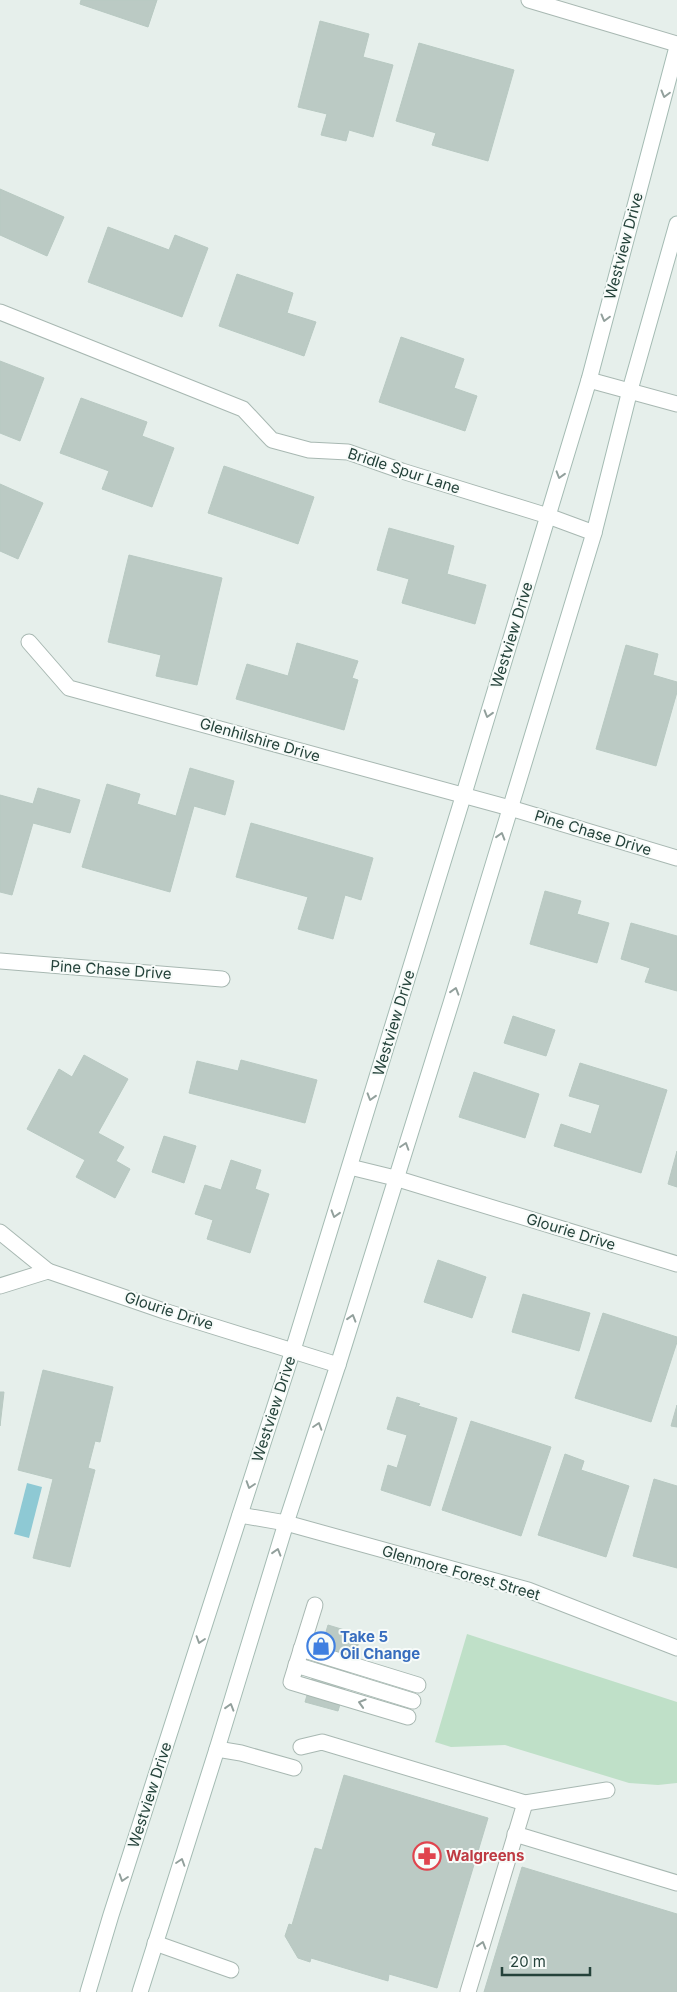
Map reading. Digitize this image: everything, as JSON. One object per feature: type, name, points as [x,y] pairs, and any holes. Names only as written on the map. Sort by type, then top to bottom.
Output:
[{"type":"main road","points":[[529,0],[677,45]]},
{"type":"main road","name":"Westview Drive","points":[[88,1992],[350,1167],[548,516],[589,380],[677,45]]},
{"type":"main road","points":[[140,1992],[451,1003],[594,533],[630,390],[677,224]]},
{"type":"main road","name":"Bridle Spur Lane","points":[[0,312],[243,409],[272,440],[309,450],[348,452],[402,471],[548,516],[594,533]]},
{"type":"main road","points":[[589,380],[677,404]]},
{"type":"main road","name":"Glenhilshire Drive","points":[[29,642],[70,688],[510,808]]},
{"type":"main road","name":"Pine Chase Drive","points":[[510,808],[677,858]]},
{"type":"main road","name":"Pine Chase Drive","points":[[0,961],[222,979]]},
{"type":"main road","name":"Glourie Drive","points":[[350,1167],[395,1178],[677,1264]]},
{"type":"main road","points":[[0,1232],[48,1271]]},
{"type":"main road","points":[[0,1286],[48,1271]]},
{"type":"main road","name":"Glourie Drive","points":[[48,1271],[164,1311],[338,1365]]},
{"type":"main road","name":"Glenmore Forest Street","points":[[240,1515],[286,1523],[528,1590],[677,1648]]},
{"type":"main road","points":[[315,1605],[291,1682],[408,1717]]},
{"type":"main road","points":[[301,1649],[418,1685]]},
{"type":"main road","points":[[296,1665],[413,1701]]},
{"type":"main road","points":[[301,1747],[322,1742],[525,1802],[607,1790]]},
{"type":"main road","points":[[217,1750],[241,1753],[294,1768]]},
{"type":"main road","points":[[468,1992],[525,1802]]},
{"type":"main road","points":[[515,1834],[677,1883]]},
{"type":"main road","points":[[155,1943],[231,1970]]},
{"type":"green space","points":[[467,1634],[677,1702],[677,1783],[658,1785],[629,1783],[505,1745],[451,1747],[435,1742]]},
{"type":"water","points":[[27,1483],[42,1487],[29,1538],[14,1534]]},
{"type":"building","points":[[81,0],[157,0],[148,27],[80,4]]},
{"type":"building","points":[[320,21],[369,34],[363,57],[393,65],[373,137],[349,130],[346,141],[321,135],[327,114],[298,107]]},
{"type":"building","points":[[419,43],[514,70],[488,161],[432,145],[436,133],[396,121]]},
{"type":"building","points":[[0,189],[64,217],[47,256],[0,235]]},
{"type":"building","points":[[108,227],[169,250],[175,235],[208,248],[182,317],[88,282]]},
{"type":"building","points":[[237,274],[293,293],[287,313],[316,322],[304,356],[219,326]]},
{"type":"building","points":[[401,337],[464,359],[454,388],[477,396],[465,431],[379,402]]},
{"type":"building","points":[[0,361],[44,378],[20,441],[0,433]]},
{"type":"building","points":[[81,398],[147,422],[142,436],[174,448],[152,507],[102,489],[109,471],[60,453]]},
{"type":"building","points":[[224,466],[314,497],[298,544],[208,513]]},
{"type":"building","points":[[0,484],[43,503],[18,559],[0,551]]},
{"type":"building","points":[[389,528],[454,546],[447,574],[486,585],[475,624],[402,603],[409,579],[377,570]]},
{"type":"building","points":[[129,555],[222,578],[197,685],[156,676],[161,655],[108,642]]},
{"type":"building","points":[[297,643],[358,661],[352,678],[358,680],[344,730],[236,699],[247,664],[288,676]]},
{"type":"building","points":[[626,645],[658,654],[653,675],[677,682],[677,692],[656,766],[596,749]]},
{"type":"building","points":[[190,768],[234,781],[225,815],[194,806],[170,892],[82,867],[107,784],[140,794],[137,804],[176,816]]},
{"type":"building","points":[[38,788],[80,800],[70,833],[33,823],[12,895],[0,892],[0,795],[33,804]]},
{"type":"building","points":[[251,823],[373,858],[361,900],[345,895],[333,939],[298,929],[308,897],[236,877]]},
{"type":"building","points":[[545,891],[581,901],[577,914],[609,923],[597,963],[530,944]]},
{"type":"building","points":[[631,923],[677,936],[677,991],[645,982],[650,968],[621,959]]},
{"type":"building","points":[[513,1016],[555,1030],[546,1056],[504,1043]]},
{"type":"building","points":[[84,1055],[128,1079],[98,1133],[124,1147],[116,1161],[130,1169],[115,1198],[76,1177],[85,1160],[27,1129],[59,1069],[72,1077]]},
{"type":"building","points":[[241,1060],[317,1080],[305,1123],[189,1093],[197,1061],[238,1071]]},
{"type":"building","points":[[580,1063],[667,1090],[641,1173],[554,1146],[561,1124],[591,1134],[600,1105],[569,1096]]},
{"type":"building","points":[[474,1072],[539,1094],[525,1138],[459,1117]]},
{"type":"building","points":[[164,1136],[196,1146],[184,1183],[152,1172]]},
{"type":"building","points":[[677,1151],[677,1187],[668,1184]]},
{"type":"building","points":[[231,1160],[261,1170],[255,1189],[269,1194],[250,1253],[207,1239],[213,1220],[195,1214],[205,1185],[221,1190]]},
{"type":"building","points":[[438,1260],[486,1277],[472,1318],[424,1302]]},
{"type":"building","points":[[523,1294],[590,1313],[579,1351],[512,1332]]},
{"type":"building","points":[[603,1313],[677,1337],[651,1422],[575,1398]]},
{"type":"building","points":[[43,1370],[113,1387],[100,1442],[95,1441],[88,1468],[95,1470],[70,1567],[33,1558],[53,1479],[18,1470]]},
{"type":"building","points":[[0,1392],[4,1392],[0,1426]]},
{"type":"building","points":[[397,1397],[420,1404],[418,1406],[457,1418],[430,1506],[381,1490],[388,1465],[397,1468],[407,1435],[387,1429]]},
{"type":"building","points":[[677,1405],[677,1427],[671,1426]]},
{"type":"building","points":[[471,1421],[551,1447],[521,1536],[442,1510]]},
{"type":"building","points":[[565,1454],[584,1461],[581,1470],[629,1486],[606,1557],[538,1535]]},
{"type":"building","points":[[654,1479],[677,1486],[677,1568],[633,1556]]},
{"type":"building","points":[[328,1625],[361,1635],[338,1711],[305,1702]]},
{"type":"building","name":"Walgreens","points":[[344,1775],[488,1818],[437,1988],[389,1974],[388,1981],[311,1958],[310,1962],[298,1958],[285,1936],[289,1924],[292,1925],[315,1848],[322,1850]]},
{"type":"building","points":[[522,1867],[677,1914],[677,1992],[484,1992]]},
{"type":"place","name":"Take 5 Oil Change","points":[[321,1646]]},
{"type":"place","name":"Walgreens","points":[[427,1856]]}]
